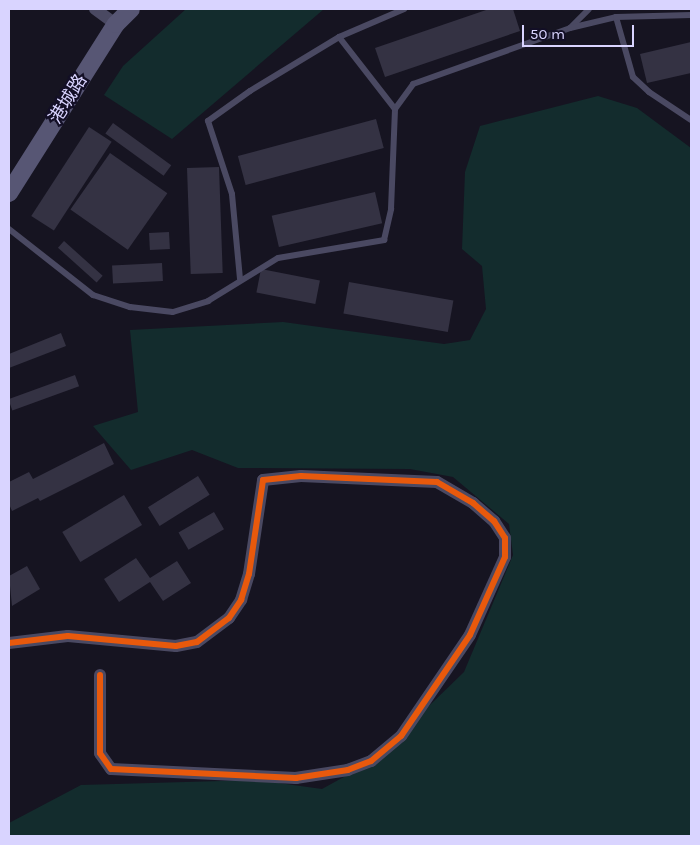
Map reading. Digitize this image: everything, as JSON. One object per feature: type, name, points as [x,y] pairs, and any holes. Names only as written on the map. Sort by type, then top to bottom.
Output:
[{"type":"street","points":[[95,9],[116,24]]},
{"type":"street","name":"港城路","points":[[9,193],[116,24],[131,9]]},
{"type":"street","points":[[9,642],[68,636],[176,646],[197,642],[229,618],[241,600],[248,574],[263,480],[301,476],[437,482],[473,503],[494,521],[505,538],[505,558],[470,635],[400,736],[371,761],[348,770],[296,778],[111,769],[100,753],[100,675]]},
{"type":"lane","points":[[240,278],[232,194],[208,121],[250,91],[339,37],[404,9]]},
{"type":"lane","points":[[570,28],[590,9]]},
{"type":"lane","points":[[9,229],[93,295],[130,307],[173,312],[208,301],[240,278],[278,258],[384,240],[391,209],[395,109],[413,84],[570,28],[616,16],[691,15]]},
{"type":"lane","points":[[616,16],[633,77],[649,92],[691,120]]},
{"type":"lane","points":[[339,37],[395,109]]},
{"type":"green space","points":[[186,9],[324,9],[172,139],[104,95],[123,66]]},
{"type":"green space","points":[[598,96],[637,108],[691,148],[691,836],[9,836],[9,823],[81,785],[257,780],[322,789],[371,762],[464,672],[513,555],[509,524],[453,477],[410,469],[238,468],[192,450],[131,470],[93,426],[138,412],[130,330],[283,322],[444,344],[470,340],[486,309],[482,266],[462,249],[465,172],[480,126]]},
{"type":"building","points":[[489,9],[513,9],[520,31],[385,77],[375,48]]},
{"type":"building","points":[[691,42],[691,73],[647,83],[640,54]]},
{"type":"building","points":[[376,119],[384,148],[246,185],[238,156]]},
{"type":"building","points":[[113,123],[171,165],[164,176],[105,134]]},
{"type":"building","points":[[89,127],[112,142],[54,231],[31,216]]},
{"type":"building","points":[[110,153],[167,193],[128,250],[70,210]]},
{"type":"building","points":[[219,167],[223,273],[191,274],[187,168]]},
{"type":"building","points":[[375,192],[382,223],[279,247],[272,216]]},
{"type":"building","points":[[169,232],[170,249],[150,250],[149,233]]},
{"type":"building","points":[[64,241],[103,276],[97,282],[58,248]]},
{"type":"building","points":[[162,263],[163,281],[113,284],[112,266]]},
{"type":"building","points":[[261,269],[320,280],[315,304],[256,293]]},
{"type":"building","points":[[349,282],[453,300],[448,332],[343,314]]},
{"type":"building","points":[[61,333],[66,346],[9,368],[9,354]]},
{"type":"building","points":[[75,375],[79,386],[12,411],[9,399]]},
{"type":"building","points":[[104,443],[114,464],[40,501],[38,498],[12,511],[9,504],[9,482],[29,472],[33,479]]},
{"type":"building","points":[[198,476],[210,495],[160,526],[148,507]]},
{"type":"building","points":[[124,495],[142,525],[80,562],[62,532]]},
{"type":"building","points":[[214,512],[224,529],[188,550],[178,532]]},
{"type":"building","points":[[136,558],[150,578],[177,561],[191,583],[163,601],[150,582],[119,602],[104,579]]},
{"type":"building","points":[[27,566],[40,589],[12,606],[9,576]]},
{"type":"cycle path","points":[[9,643],[68,636],[176,646],[197,642],[229,618],[241,600],[249,574],[263,480],[301,476],[437,482],[473,503],[494,521],[505,538],[505,557],[470,635],[401,736],[371,761],[348,770],[296,778],[111,769],[100,753],[100,675]]}]
